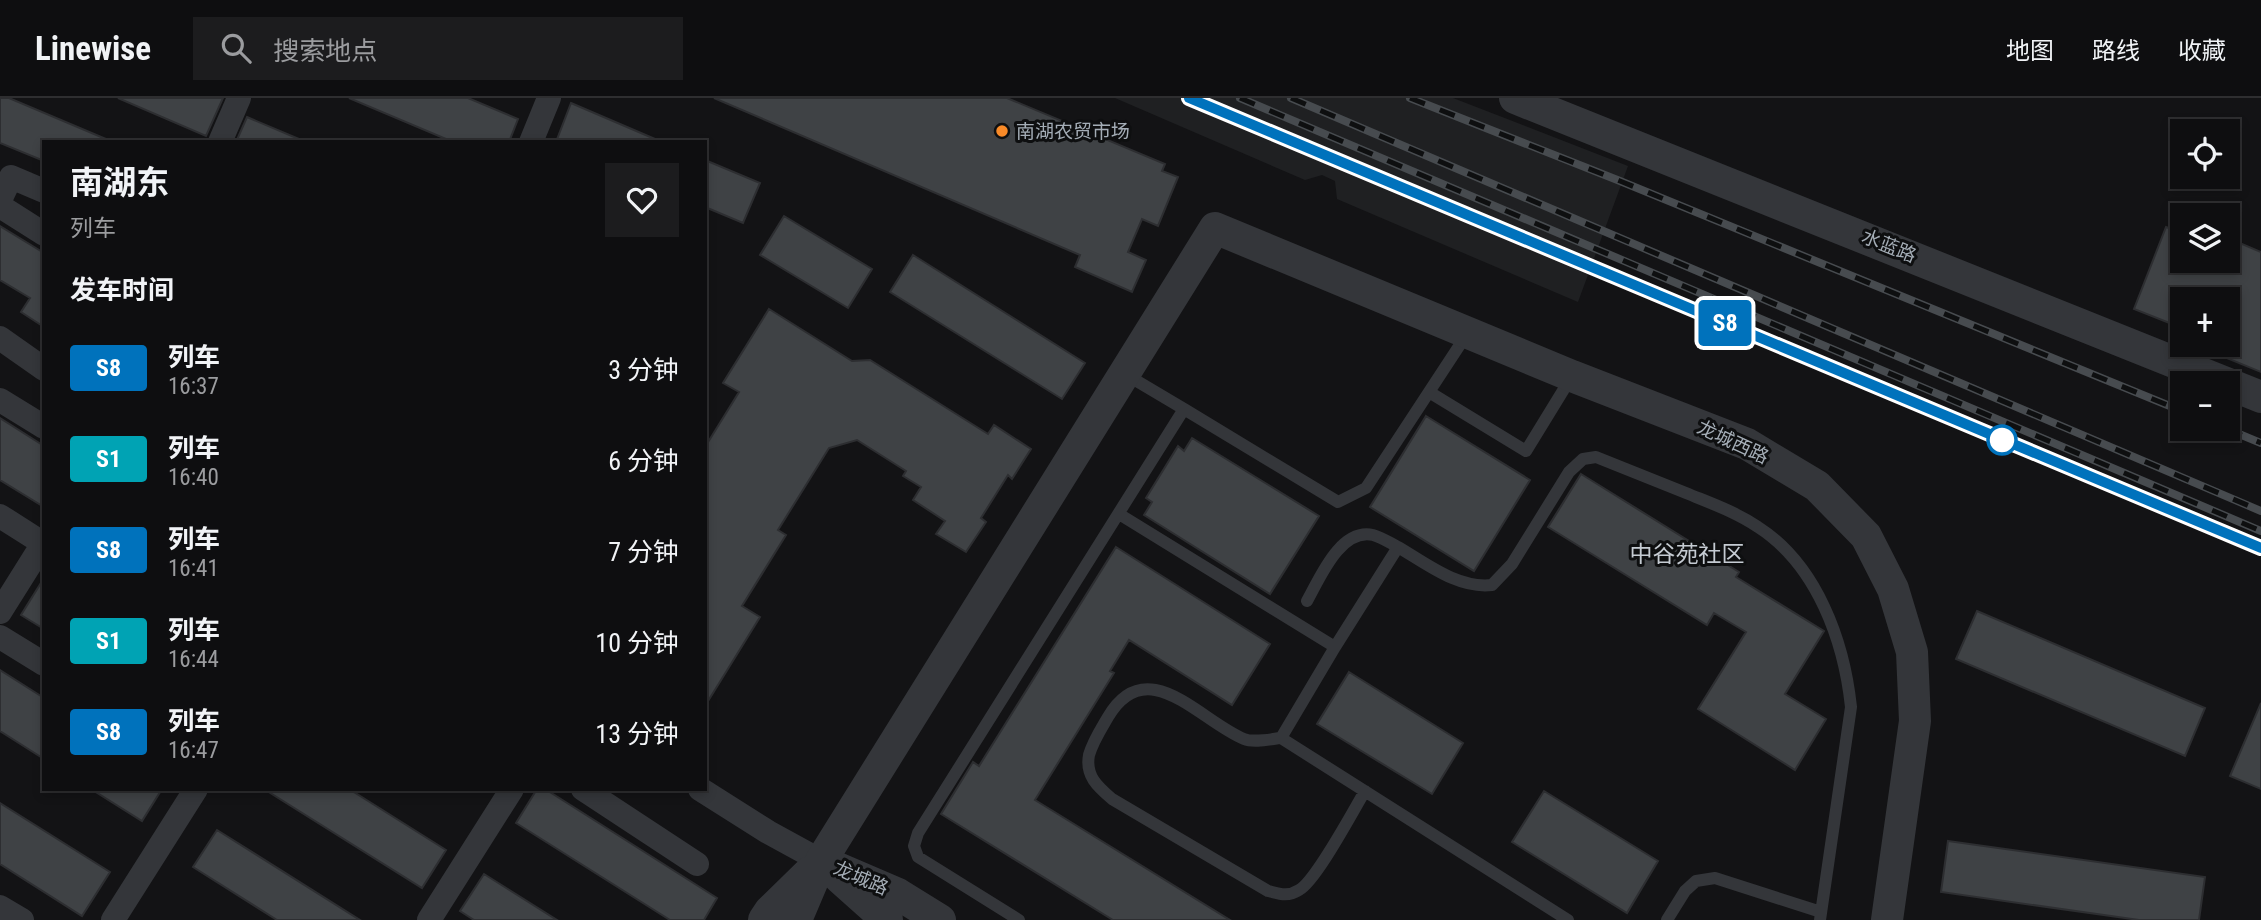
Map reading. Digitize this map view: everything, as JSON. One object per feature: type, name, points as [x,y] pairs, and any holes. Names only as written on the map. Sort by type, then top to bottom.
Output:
[{"type":"street","points":[[221,140],[239,98]]},
{"type":"street","points":[[532,140],[549,98]]},
{"type":"street","name":"水蓝路","points":[[1515,98],[2261,397]]},
{"type":"street","points":[[42,190],[11,177],[1,195],[42,232]]},
{"type":"street","name":"龙城西路","points":[[1123,373],[1215,228],[1572,376],[1747,444],[1817,486],[1866,536],[1893,589],[1912,652],[1915,721],[1887,920]]},
{"type":"street","points":[[0,338],[42,368]]},
{"type":"street","points":[[777,917],[821,861],[1123,373]]},
{"type":"street","points":[[0,400],[42,426]]},
{"type":"street","points":[[0,516],[42,542]]},
{"type":"street","points":[[0,612],[42,545]]},
{"type":"street","points":[[0,637],[42,663]]},
{"type":"street","points":[[113,920],[195,791]]},
{"type":"street","points":[[429,920],[511,791]]},
{"type":"street","points":[[586,791],[697,864]]},
{"type":"street","points":[[704,791],[768,832],[821,861]]},
{"type":"street","name":"龙城路","points":[[821,861],[887,920]]},
{"type":"street","name":"龙城路","points":[[821,861],[898,894],[940,920]]},
{"type":"street","points":[[0,907],[22,920]]},
{"type":"lane","points":[[1123,373],[1338,502],[1366,488],[1468,332]]},
{"type":"lane","points":[[1429,392],[1526,451],[1572,376]]},
{"type":"lane","points":[[1019,920],[918,858],[914,846],[918,833],[1184,410]]},
{"type":"lane","points":[[1307,601],[1341,546],[1355,537],[1373,535],[1453,579],[1478,587],[1492,585],[1512,564],[1569,472],[1583,459],[1596,457],[1735,513],[1761,529],[1802,569],[1818,594],[1830,621],[1848,681],[1851,707],[1821,916],[1715,878],[1696,881],[1685,891],[1667,920]]},
{"type":"lane","points":[[1119,514],[1335,647]]},
{"type":"lane","points":[[1281,738],[1398,547]]},
{"type":"lane","points":[[1364,791],[1315,874],[1302,890],[1287,896],[1268,891],[1112,799],[1094,783],[1087,765],[1091,746],[1115,705],[1130,692],[1147,689],[1165,691],[1246,740],[1281,738],[1364,791],[1563,919]]},
{"type":"shaded area","points":[[1115,98],[1453,98],[1628,166],[1578,302],[1337,199],[1335,181],[1322,175],[1305,180]]},
{"type":"building","points":[[0,98],[9,98],[108,140],[42,140],[42,160],[0,143]]},
{"type":"building","points":[[118,98],[223,98],[206,136]]},
{"type":"building","points":[[349,98],[468,98],[518,119],[510,140],[448,140]]},
{"type":"building","points":[[714,98],[1007,98],[1165,164],[1162,171],[1178,177],[1158,226],[1142,219],[1128,252],[1146,260],[1132,292],[1075,267],[1080,255]]},
{"type":"building","points":[[571,103],[657,140],[557,140]]},
{"type":"building","points":[[247,117],[301,140],[237,140]]},
{"type":"building","points":[[707,161],[760,183],[743,223],[707,208]]},
{"type":"building","points":[[784,216],[872,269],[848,308],[760,255]]},
{"type":"building","points":[[0,226],[42,252],[42,326],[21,312],[30,298],[0,280]]},
{"type":"building","points":[[2166,227],[2170,228],[2170,273],[2240,273],[2240,243],[2261,252],[2261,372],[2224,357],[2240,357],[2240,287],[2170,287],[2170,323],[2134,309]]},
{"type":"building","points":[[913,255],[1085,363],[1062,399],[890,292]]},
{"type":"building","points":[[769,309],[852,361],[870,360],[988,434],[994,425],[1031,449],[1012,479],[1008,475],[981,518],[986,522],[966,552],[936,534],[945,521],[913,500],[921,487],[903,476],[906,471],[857,440],[829,448],[778,530],[786,535],[742,606],[760,617],[707,703],[707,444],[739,392],[723,383]]},
{"type":"building","points":[[1426,416],[1530,480],[1474,571],[1370,507]]},
{"type":"building","points":[[0,418],[42,445],[42,506],[0,480]]},
{"type":"building","points":[[1192,438],[1319,516],[1270,594],[1144,515],[1152,502],[1146,498],[1178,446],[1184,451]]},
{"type":"building","points":[[1581,474],[1739,572],[1736,577],[1824,631],[1785,694],[1826,719],[1795,770],[1698,709],[1746,632],[1714,613],[1707,625],[1548,527]]},
{"type":"building","points":[[1116,547],[1270,644],[1232,705],[1129,640],[1110,671],[1114,673],[1035,800],[1230,920],[1113,920],[941,814],[973,762],[979,766]]},
{"type":"building","points":[[42,581],[42,628],[21,615]]},
{"type":"building","points":[[1977,611],[2205,708],[2185,756],[1956,659]]},
{"type":"building","points":[[0,670],[42,697],[42,758],[0,731]]},
{"type":"building","points":[[1349,672],[1463,743],[1432,794],[1317,724]]},
{"type":"building","points":[[2261,703],[2261,789],[2230,776]]},
{"type":"building","points":[[94,791],[161,791],[142,821]]},
{"type":"building","points":[[267,791],[352,791],[446,850],[422,888]]},
{"type":"building","points":[[536,791],[548,791],[717,898],[704,920],[670,920],[516,823]]},
{"type":"building","points":[[1544,791],[1658,861],[1627,913],[1512,842]]},
{"type":"building","points":[[0,803],[110,872],[82,916],[0,864]]},
{"type":"building","points":[[217,830],[360,920],[277,920],[193,867]]},
{"type":"building","points":[[1948,841],[2205,877],[2199,920],[2139,920],[1941,892]]},
{"type":"building","points":[[484,874],[557,920],[474,920],[460,911]]},
{"type":"railway","points":[[1188,98],[2261,548]]},
{"type":"railway","points":[[1240,98],[2261,531]]},
{"type":"railway","points":[[1291,98],[2261,511]]},
{"type":"railway","points":[[1410,98],[2170,406]]},
{"type":"railway","points":[[2240,434],[2261,443]]},
{"type":"train","name":"S8","points":[[1189,98],[2261,548]]},
{"type":"place","name":"南湖农贸市场","points":[[1002,131]]},
{"type":"district","name":"中谷苑社区","points":[[1687,554]]}]
